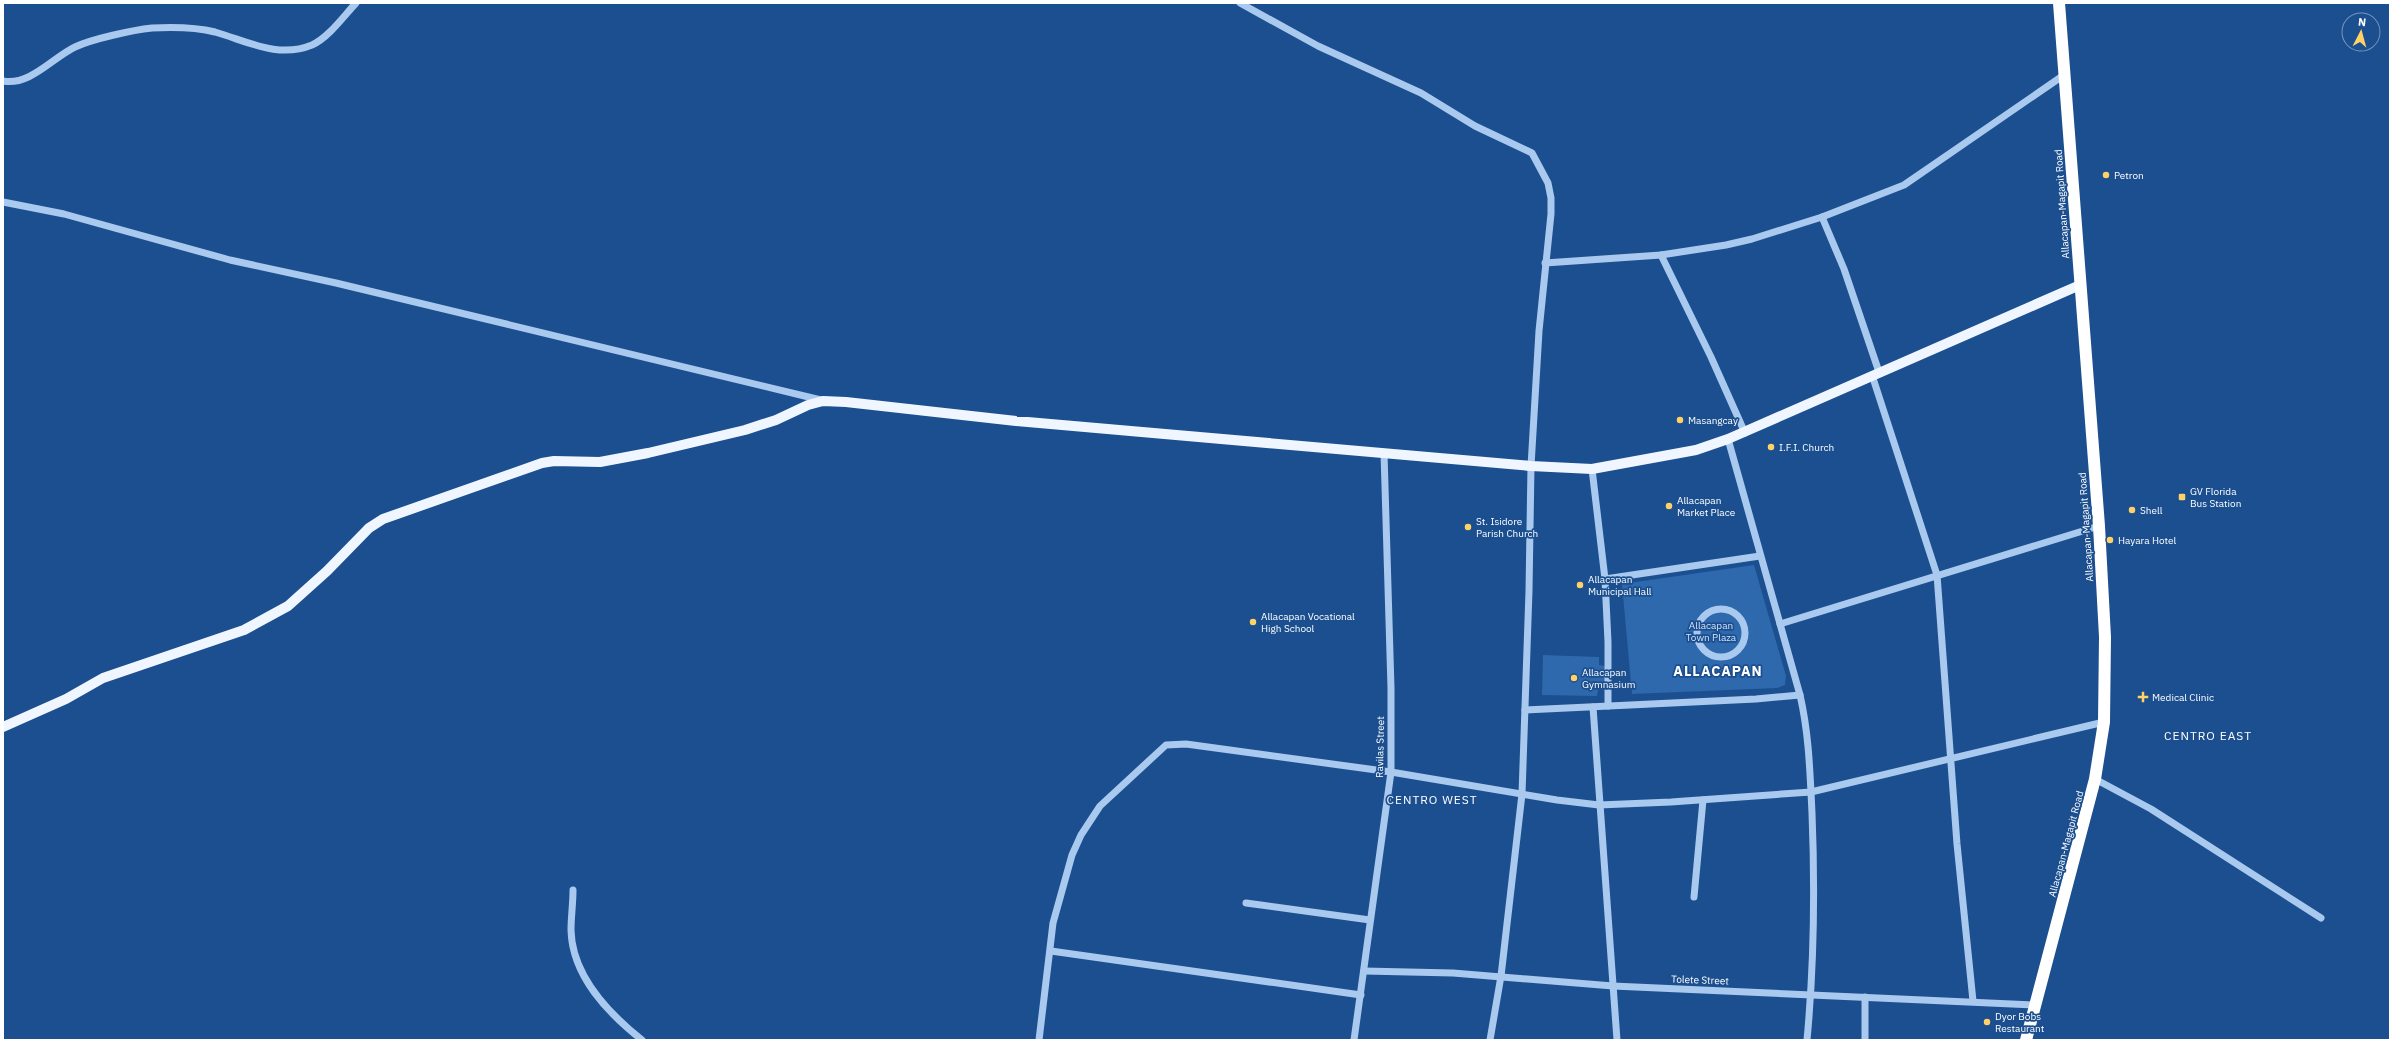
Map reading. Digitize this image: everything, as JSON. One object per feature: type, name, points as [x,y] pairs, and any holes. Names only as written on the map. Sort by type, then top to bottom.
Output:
[{"type":"highway","name":"Allacapan-Magapit Road","points":[[2026,1040],[2095,779],[2104,722],[2105,637],[2099,526],[2064,75],[2060,3]]},
{"type":"main road","points":[[3,727],[66,699],[103,678],[244,630],[294,601],[327,571],[369,528],[399,512],[542,464],[554,461],[600,462],[698,443],[776,420],[808,404],[823,401],[846,402],[1016,422],[1530,466],[1592,469],[1696,450],[1728,440],[2080,285]]},
{"type":"street","points":[[3,82],[11,83],[22,81],[75,47],[89,42],[150,28],[183,28],[214,32],[269,49],[283,51],[299,48],[313,44],[328,33],[356,3]]},
{"type":"street","points":[[1240,3],[1318,46],[1421,93],[1475,126],[1532,153],[1543,170],[1551,198],[1530,466],[1522,794],[1501,976],[1490,1040]]},
{"type":"street","points":[[1545,263],[1661,255],[1752,239],[1822,217],[1904,185],[2064,75]]},
{"type":"street","points":[[3,202],[64,214],[230,260],[343,285],[823,401]]},
{"type":"street","points":[[1822,217],[1844,269],[1937,575],[1957,844],[1973,1001]]},
{"type":"street","points":[[1661,255],[1711,357],[1745,433]]},
{"type":"street","points":[[1728,440],[1800,695],[1808,734],[1814,857],[1812,994],[1807,1040]]},
{"type":"street","name":"Ravilas Street","points":[[1354,1040],[1390,772],[1391,688],[1384,453]]},
{"type":"street","points":[[1592,469],[1605,579],[1608,642],[1608,706]]},
{"type":"street","points":[[1780,624],[2099,526]]},
{"type":"street","points":[[1605,579],[1760,556]]},
{"type":"street","points":[[1720,609],[1729,610],[1742,621],[1745,638],[1741,647],[1734,654],[1725,657],[1715,656],[1706,652],[1699,644],[1697,636],[1698,625],[1703,617],[1711,611],[1720,609]]},
{"type":"street","points":[[1525,710],[1800,695]]},
{"type":"street","points":[[1593,707],[1599,805],[1618,1040]]},
{"type":"street","points":[[1039,1040],[1051,951],[1053,923],[1072,856],[1081,835],[1100,806],[1166,745],[1186,744],[1390,772],[1599,805],[1703,800],[1811,792],[2104,722]]},
{"type":"street","points":[[2095,779],[2151,809],[2321,918]]},
{"type":"street","points":[[1694,897],[1703,800]]},
{"type":"street","points":[[573,890],[571,931],[578,964],[606,1007],[642,1040]]},
{"type":"street","points":[[1246,903],[1370,920]]},
{"type":"street","points":[[1051,951],[1361,995]]},
{"type":"street","name":"Tolete Street","points":[[1364,971],[1501,976],[1613,986],[2036,1005]]},
{"type":"street","points":[[1865,997],[1865,1040]]},
{"type":"green space","name":"Allacapan Town Plaza","points":[[1754,565],[1786,676],[1785,685],[1777,688],[1632,694],[1622,584]]},
{"type":"green space","name":"Allacapan Gymnasium","points":[[1543,655],[1599,657],[1599,665],[1605,666],[1605,690],[1598,690],[1597,696],[1542,695]]},
{"type":"place","name":"Petron","points":[[2106,175]]},
{"type":"place","name":"Masangcay","points":[[1680,420]]},
{"type":"place","name":"I.F.I. Church","points":[[1771,447]]},
{"type":"place","name":"GV Florida Bus Station","points":[[2182,497]]},
{"type":"place","name":"Allacapan Market Place","points":[[1669,506]]},
{"type":"place","name":"Shell","points":[[2132,510]]},
{"type":"place","name":"St. Isidore Parish Church","points":[[1468,527]]},
{"type":"place","name":"Hayara Hotel","points":[[2110,540]]},
{"type":"place","name":"Allacapan Municipal Hall","points":[[1580,585]]},
{"type":"place","name":"Allacapan Vocational High School","points":[[1253,622]]},
{"type":"place","name":"Allacapan Gymnasium","points":[[1574,678]]},
{"type":"place","name":"Medical Clinic","points":[[2143,697]]},
{"type":"place","name":"Dyor Bobs Restaurant","points":[[1987,1022]]},
{"type":"district","name":"ALLACAPAN","points":[[1718,671]]},
{"type":"district","name":"CENTRO EAST","points":[[2208,735]]},
{"type":"district","name":"CENTRO WEST","points":[[1432,799]]}]
